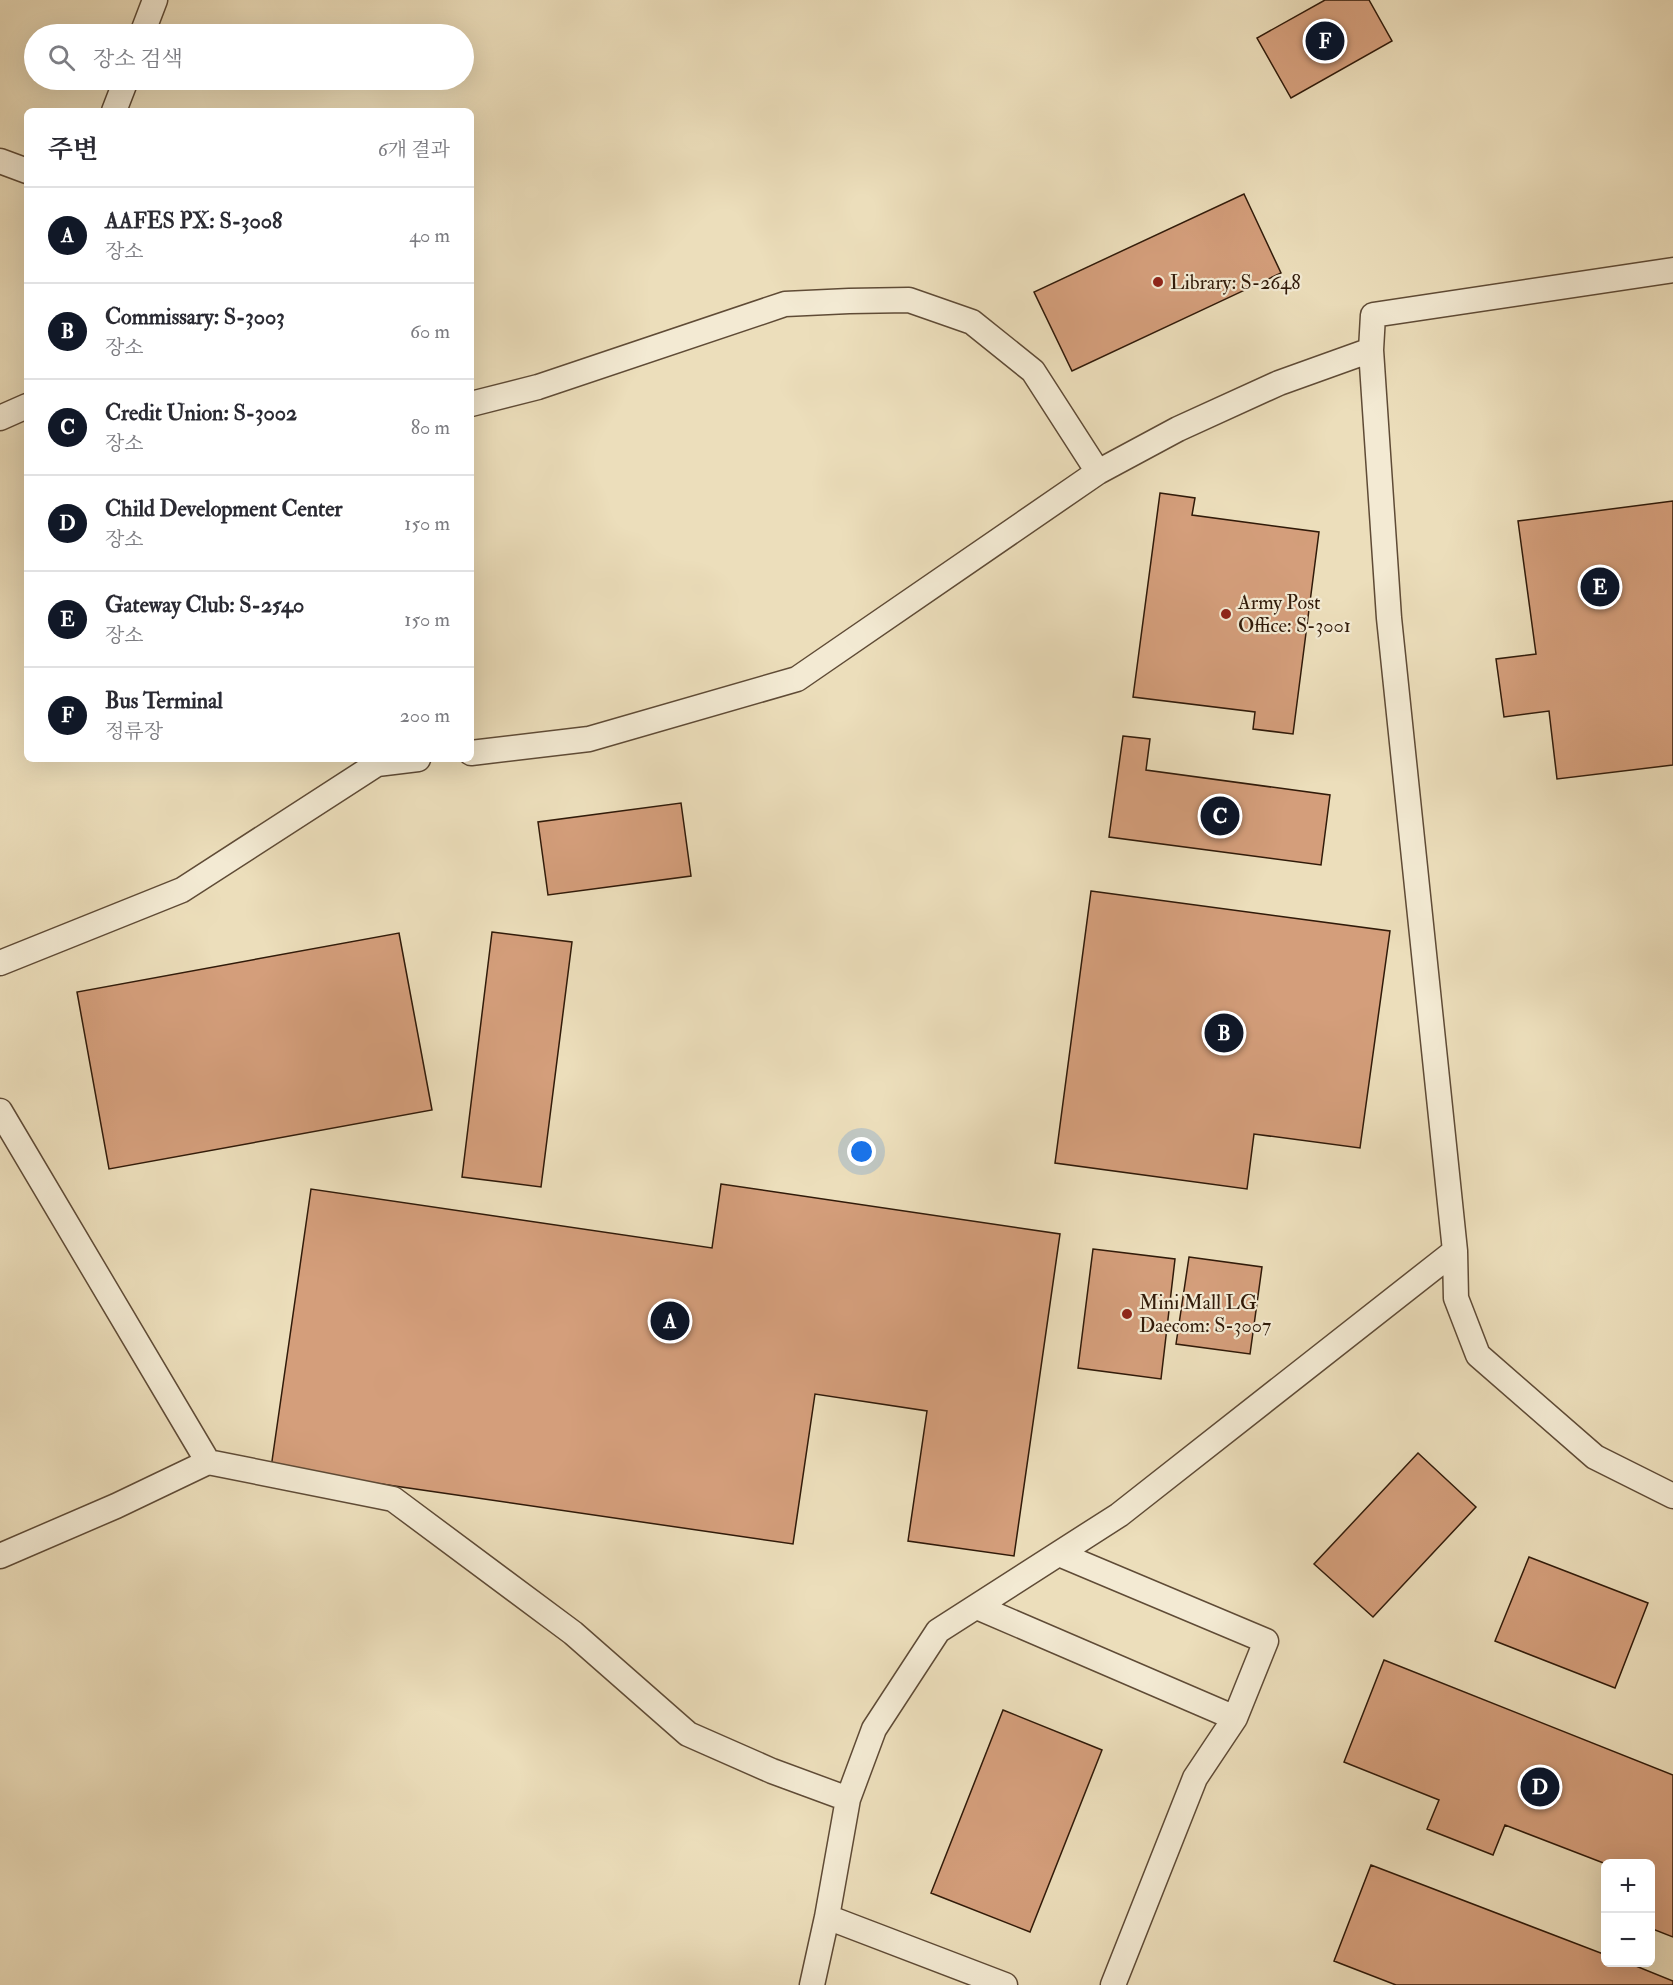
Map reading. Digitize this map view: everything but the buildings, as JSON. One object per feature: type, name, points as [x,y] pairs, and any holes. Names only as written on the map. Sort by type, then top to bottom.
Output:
[{"type":"lane","points":[[146,24],[155,0]]},
{"type":"lane","points":[[115,108],[122,90]]},
{"type":"lane","points":[[0,161],[24,170]]},
{"type":"lane","points":[[1673,270],[1373,315],[1371,350],[1389,618],[1455,1251],[1456,1298],[1478,1355],[1595,1457],[1673,1496]]},
{"type":"lane","points":[[474,403],[538,387],[785,304],[909,300],[972,322],[1033,371],[1098,472]]},
{"type":"lane","points":[[474,753],[588,739],[797,679],[1098,472],[1178,429],[1279,383],[1371,350]]},
{"type":"lane","points":[[0,418],[24,407]]},
{"type":"lane","points":[[0,963],[182,890],[377,764],[393,762]]},
{"type":"lane","points":[[0,1111],[208,1462]]},
{"type":"lane","points":[[812,1985],[827,1917],[848,1799],[874,1729],[938,1631],[1119,1515],[1455,1251]]},
{"type":"lane","points":[[0,1556],[116,1506],[208,1462],[393,1499],[573,1633],[688,1734],[772,1771],[848,1799]]},
{"type":"lane","points":[[1059,1554],[1266,1641],[1235,1718],[1195,1778],[1113,1985]]},
{"type":"lane","points":[[977,1607],[1235,1718]]},
{"type":"lane","points":[[827,1917],[1005,1985]]},
{"type":"place","name":"Bus Terminal","points":[[1325,41]]},
{"type":"place","name":"Library: S-2648","points":[[1158,282]]},
{"type":"place","name":"Gateway Club: S-2540","points":[[1600,587]]},
{"type":"place","name":"Army Post Office: S-3001","points":[[1226,614]]},
{"type":"place","name":"Credit Union: S-3002","points":[[1220,816]]},
{"type":"place","name":"Commissary: S-3003","points":[[1224,1033]]},
{"type":"place","name":"Mini Mall LG Daecom: S-3007","points":[[1127,1314]]},
{"type":"place","name":"AAFES PX: S-3008","points":[[670,1321]]},
{"type":"place","name":"Child Development Center","points":[[1540,1787]]}]
